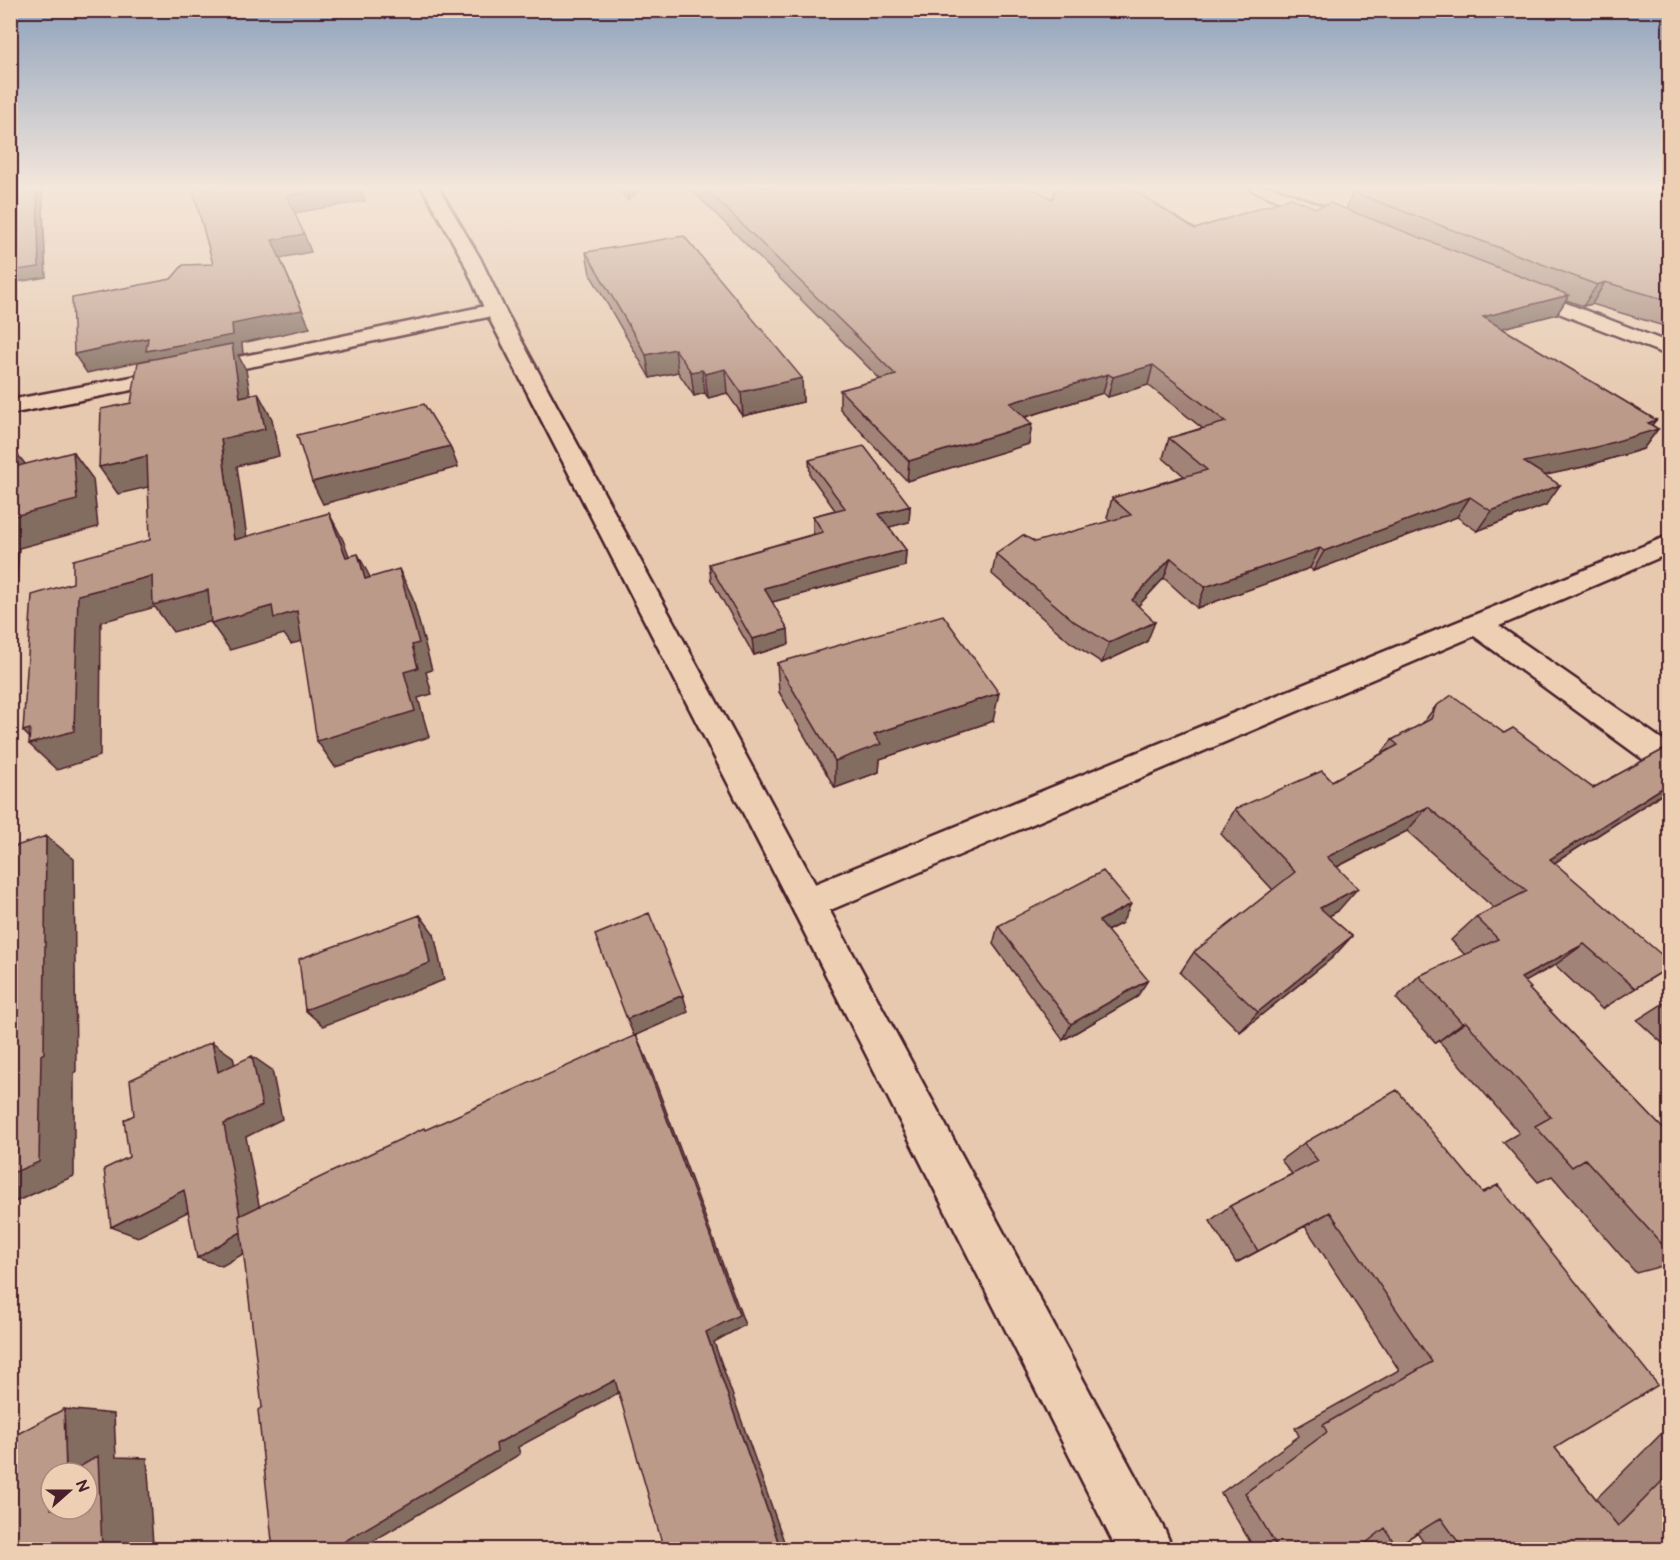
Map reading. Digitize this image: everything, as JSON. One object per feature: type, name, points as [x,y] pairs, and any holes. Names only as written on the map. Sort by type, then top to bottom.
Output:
[{"type":"street","points":[[472,260],[495,310],[1146,1550]]},
{"type":"street","points":[[1501,284],[1670,350]]},
{"type":"street","points":[[10,407],[285,354],[495,310]]},
{"type":"street","points":[[808,903],[1670,543]]},
{"type":"street","points":[[1478,625],[1670,762]]},
{"type":"building","points":[[10,260],[39,260],[39,267],[10,271]]},
{"type":"building","points":[[212,260],[280,260],[302,310],[232,324],[233,335],[146,351],[148,338],[74,354],[72,298],[171,279],[183,265],[213,264]]},
{"type":"building","points":[[591,260],[704,260],[802,378],[741,392],[725,369],[705,374],[702,370],[691,372],[675,349],[646,355]]},
{"type":"building","points":[[778,260],[1478,260],[1569,295],[1483,317],[1656,420],[1648,423],[1658,429],[1597,447],[1524,462],[1560,485],[1491,511],[1470,497],[1324,551],[1320,548],[1205,587],[1171,558],[1132,600],[1155,622],[1109,643],[1075,622],[996,554],[1023,535],[1035,542],[1131,515],[1112,498],[1207,470],[1169,438],[1226,422],[1153,365],[1113,377],[1108,374],[1010,403],[1032,424],[909,461],[840,390],[896,375]]},
{"type":"building","points":[[1531,260],[1670,260],[1670,301],[1605,282],[1597,285]]},
{"type":"building","points":[[232,344],[240,397],[258,393],[265,429],[221,439],[234,540],[329,513],[346,557],[358,554],[365,579],[399,569],[419,643],[412,645],[418,668],[404,672],[415,711],[317,741],[297,611],[274,618],[272,606],[211,623],[208,590],[153,605],[152,576],[78,595],[74,731],[29,744],[30,729],[23,731],[32,595],[73,583],[73,560],[150,540],[147,456],[99,467],[101,409],[131,403],[138,362]]},
{"type":"building","points":[[424,404],[450,446],[312,482],[297,435]]},
{"type":"building","points":[[864,446],[910,506],[879,514],[906,550],[764,588],[788,629],[752,639],[709,564],[823,532],[813,516],[845,508],[809,460]]},
{"type":"building","points":[[73,452],[77,500],[10,517],[10,468]]},
{"type":"building","points":[[943,615],[999,693],[874,734],[881,744],[835,761],[777,663]]},
{"type":"building","points":[[1452,695],[1504,733],[1513,728],[1593,788],[1670,746],[1670,783],[1550,859],[1670,962],[1670,967],[1635,988],[1584,944],[1521,978],[1670,1136],[1670,1253],[1585,1159],[1572,1167],[1535,1126],[1551,1117],[1466,1022],[1462,1023],[1419,976],[1498,939],[1476,917],[1527,891],[1428,807],[1327,857],[1358,888],[1320,908],[1352,936],[1258,1012],[1194,952],[1295,872],[1235,809],[1322,771],[1332,781],[1398,745],[1392,740],[1431,719],[1436,706]]},
{"type":"building","points":[[46,836],[44,1053],[41,1055],[39,1162],[10,1174],[10,848]]},
{"type":"building","points":[[1103,871],[1131,904],[1099,921],[1148,980],[1071,1024],[998,926]]},
{"type":"building","points":[[649,913],[683,995],[627,1019],[595,935]]},
{"type":"building","points":[[420,915],[430,963],[305,1010],[299,959]]},
{"type":"building","points":[[636,1035],[739,1315],[706,1332],[781,1550],[664,1550],[615,1380],[496,1444],[497,1451],[330,1550],[273,1550],[258,1410],[262,1407],[239,1216],[424,1128],[425,1130]]},
{"type":"building","points":[[212,1042],[218,1072],[252,1056],[262,1106],[224,1124],[241,1232],[197,1258],[184,1190],[111,1227],[104,1169],[129,1157],[124,1120],[134,1115],[130,1080]]},
{"type":"building","points":[[1397,1090],[1483,1193],[1498,1185],[1658,1385],[1555,1448],[1618,1526],[1670,1473],[1670,1550],[1464,1550],[1441,1518],[1396,1546],[1385,1528],[1357,1550],[1279,1550],[1245,1493],[1327,1432],[1323,1425],[1432,1362],[1330,1212],[1258,1251],[1230,1206],[1318,1161],[1304,1143]]},
{"type":"building","points":[[64,1409],[66,1461],[39,1461],[39,1521],[99,1521],[99,1479],[102,1548],[100,1550],[10,1550],[10,1438]]}]
